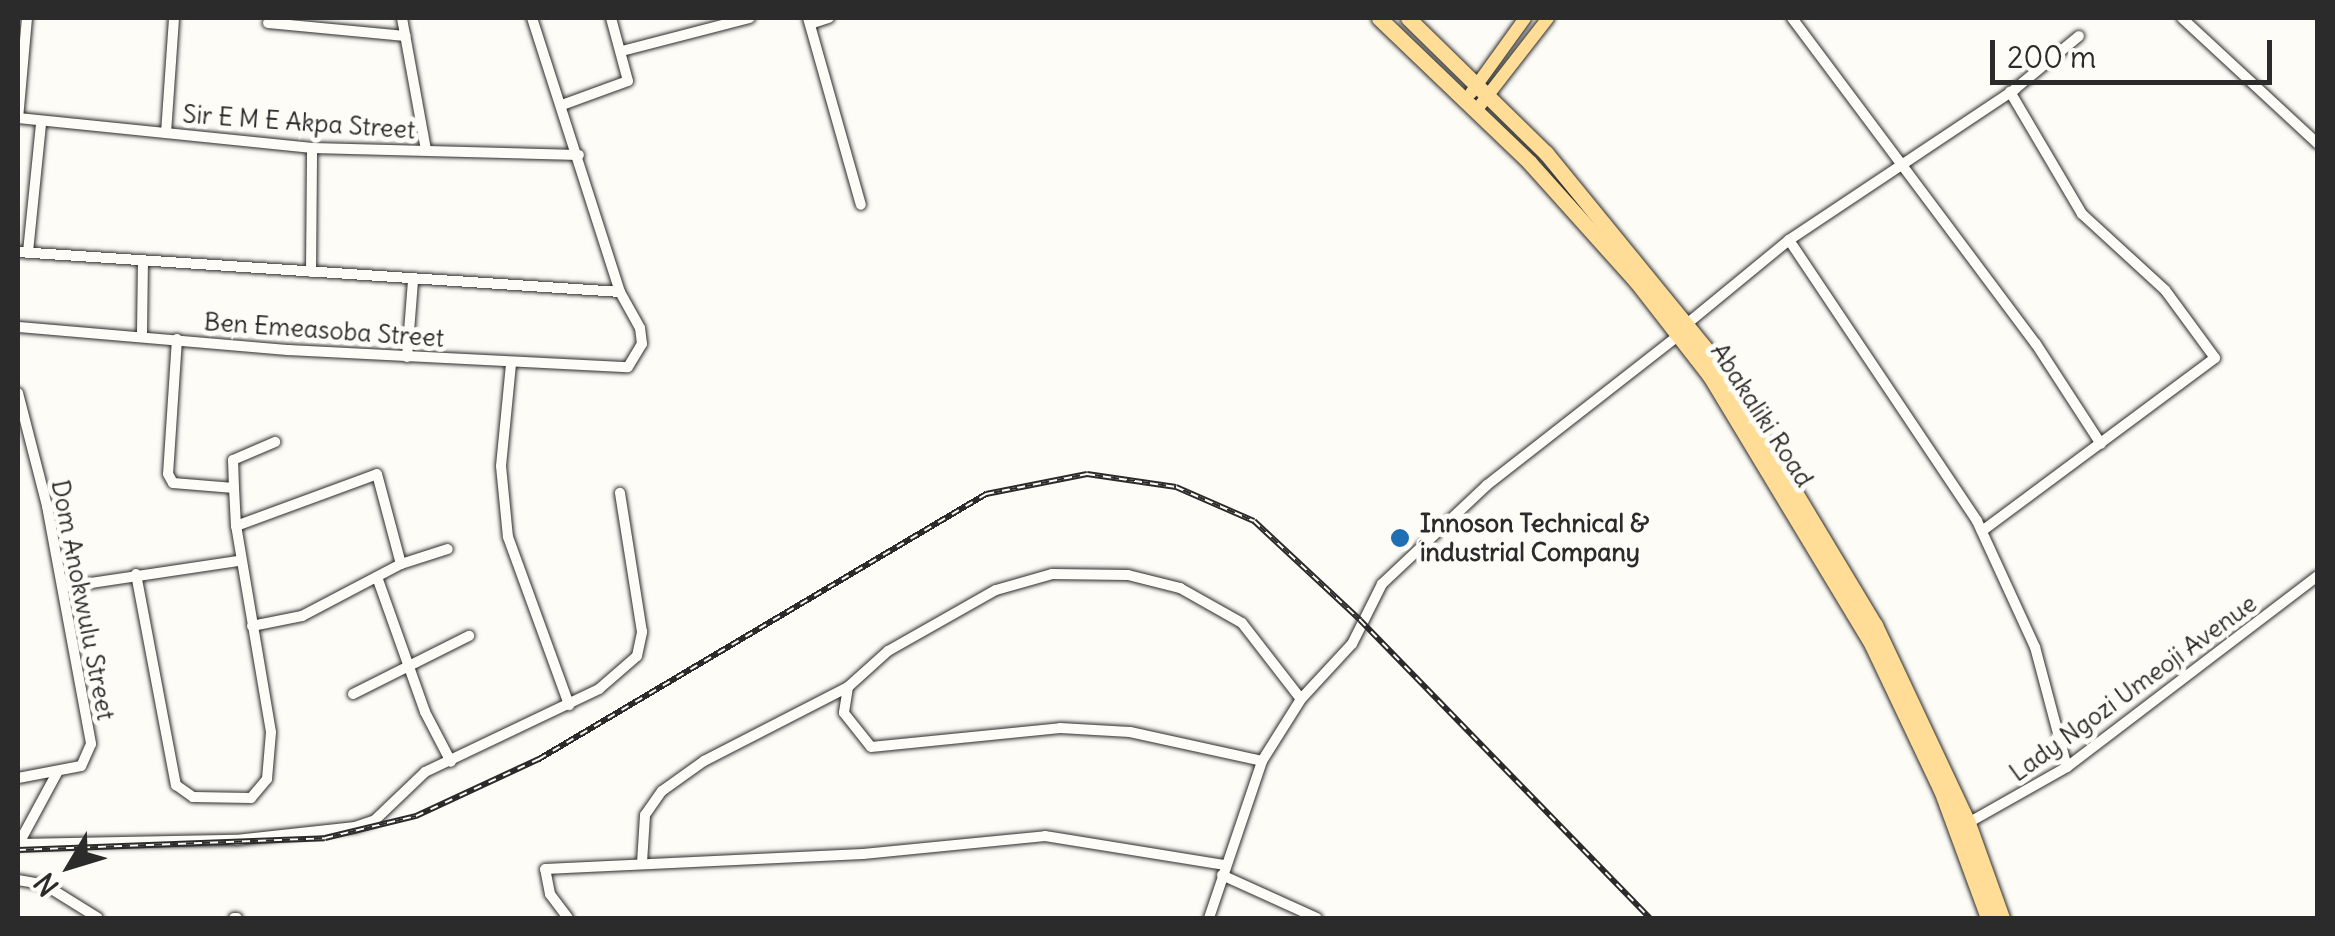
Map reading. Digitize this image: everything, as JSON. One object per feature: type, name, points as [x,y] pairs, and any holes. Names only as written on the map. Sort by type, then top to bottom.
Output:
[{"type":"highway","name":"Abakaliki Road","points":[[1378,18],[1472,103],[1684,329],[1872,646],[1940,790],[1988,918]]},
{"type":"highway","name":"Abakaliki Road","points":[[1408,18],[1484,89],[1684,329],[1790,476],[1876,625],[1968,823],[2002,918]]},
{"type":"main road","points":[[1484,89],[1525,18]]},
{"type":"main road","points":[[1472,103],[1548,18]]},
{"type":"street","points":[[18,118],[27,18]]},
{"type":"street","points":[[166,133],[170,18]]},
{"type":"street","points":[[402,18],[426,150]]},
{"type":"street","points":[[41,123],[23,252],[620,292],[579,154],[532,18]]},
{"type":"street","points":[[562,105],[628,81],[611,18]]},
{"type":"street","points":[[622,51],[706,23],[750,18]]},
{"type":"street","points":[[829,18],[809,21],[861,205]]},
{"type":"street","points":[[1792,18],[2036,344],[2100,444]]},
{"type":"street","points":[[2182,18],[2318,144]]},
{"type":"street","points":[[268,23],[405,36]]},
{"type":"street","points":[[1209,918],[1262,761],[1301,699],[1345,655],[1382,584],[1487,485],[1789,240],[2010,92],[2080,36]]},
{"type":"street","points":[[1982,531],[2210,364],[2213,350],[2165,290],[2082,214],[2010,92]]},
{"type":"street","name":"Sir E M E Akpa Street","points":[[18,118],[312,148],[579,154]]},
{"type":"street","points":[[311,272],[312,148]]},
{"type":"street","points":[[1789,240],[1982,531],[2036,647],[2067,767]]},
{"type":"street","points":[[142,333],[143,262]]},
{"type":"street","points":[[408,356],[413,280]]},
{"type":"street","name":"Ben Emeasoba Street","points":[[18,327],[142,333],[177,339],[510,364],[628,367],[642,344],[632,305],[620,292]]},
{"type":"street","points":[[177,339],[168,474],[173,483],[234,488]]},
{"type":"street","points":[[510,364],[501,466],[508,537],[569,705]]},
{"type":"street","name":"Dom Anokwulu Street","points":[[18,393],[64,587],[90,744],[82,766],[57,773],[19,845]]},
{"type":"street","points":[[136,574],[155,650],[169,759],[176,784],[193,798],[251,798],[267,779],[271,732],[238,561],[233,460],[274,442]]},
{"type":"street","points":[[236,526],[302,506],[377,474],[401,564]]},
{"type":"street","points":[[19,845],[236,840],[356,826],[375,820],[425,772],[569,705],[638,656],[642,632],[620,492]]},
{"type":"street","points":[[252,626],[302,616],[401,564],[448,549]]},
{"type":"street","points":[[64,587],[238,561]]},
{"type":"street","points":[[642,863],[645,815],[662,791],[704,761],[848,687],[888,651],[996,590],[1052,574],[1112,574],[1180,588],[1242,622],[1301,699]]},
{"type":"street","name":"Lady Ngozi Umeoji Avenue","points":[[1968,823],[2067,767],[2318,576]]},
{"type":"street","points":[[377,577],[409,669],[451,762]]},
{"type":"street","points":[[353,694],[469,636]]},
{"type":"street","points":[[848,687],[844,712],[871,747],[1060,728],[1130,732],[1262,761]]},
{"type":"street","points":[[18,778],[57,773]]},
{"type":"street","points":[[568,918],[542,876],[554,867],[863,854],[1045,836],[1223,870],[1316,918]]},
{"type":"street","points":[[18,880],[45,885],[98,918]]},
{"type":"railway","points":[[18,850],[325,838],[416,816],[539,759],[986,494],[1087,474],[1176,487],[1254,521],[1360,620],[1650,918]]},
{"type":"place","name":"Innoson Technical & industrial Company","points":[[1400,538]]}]
